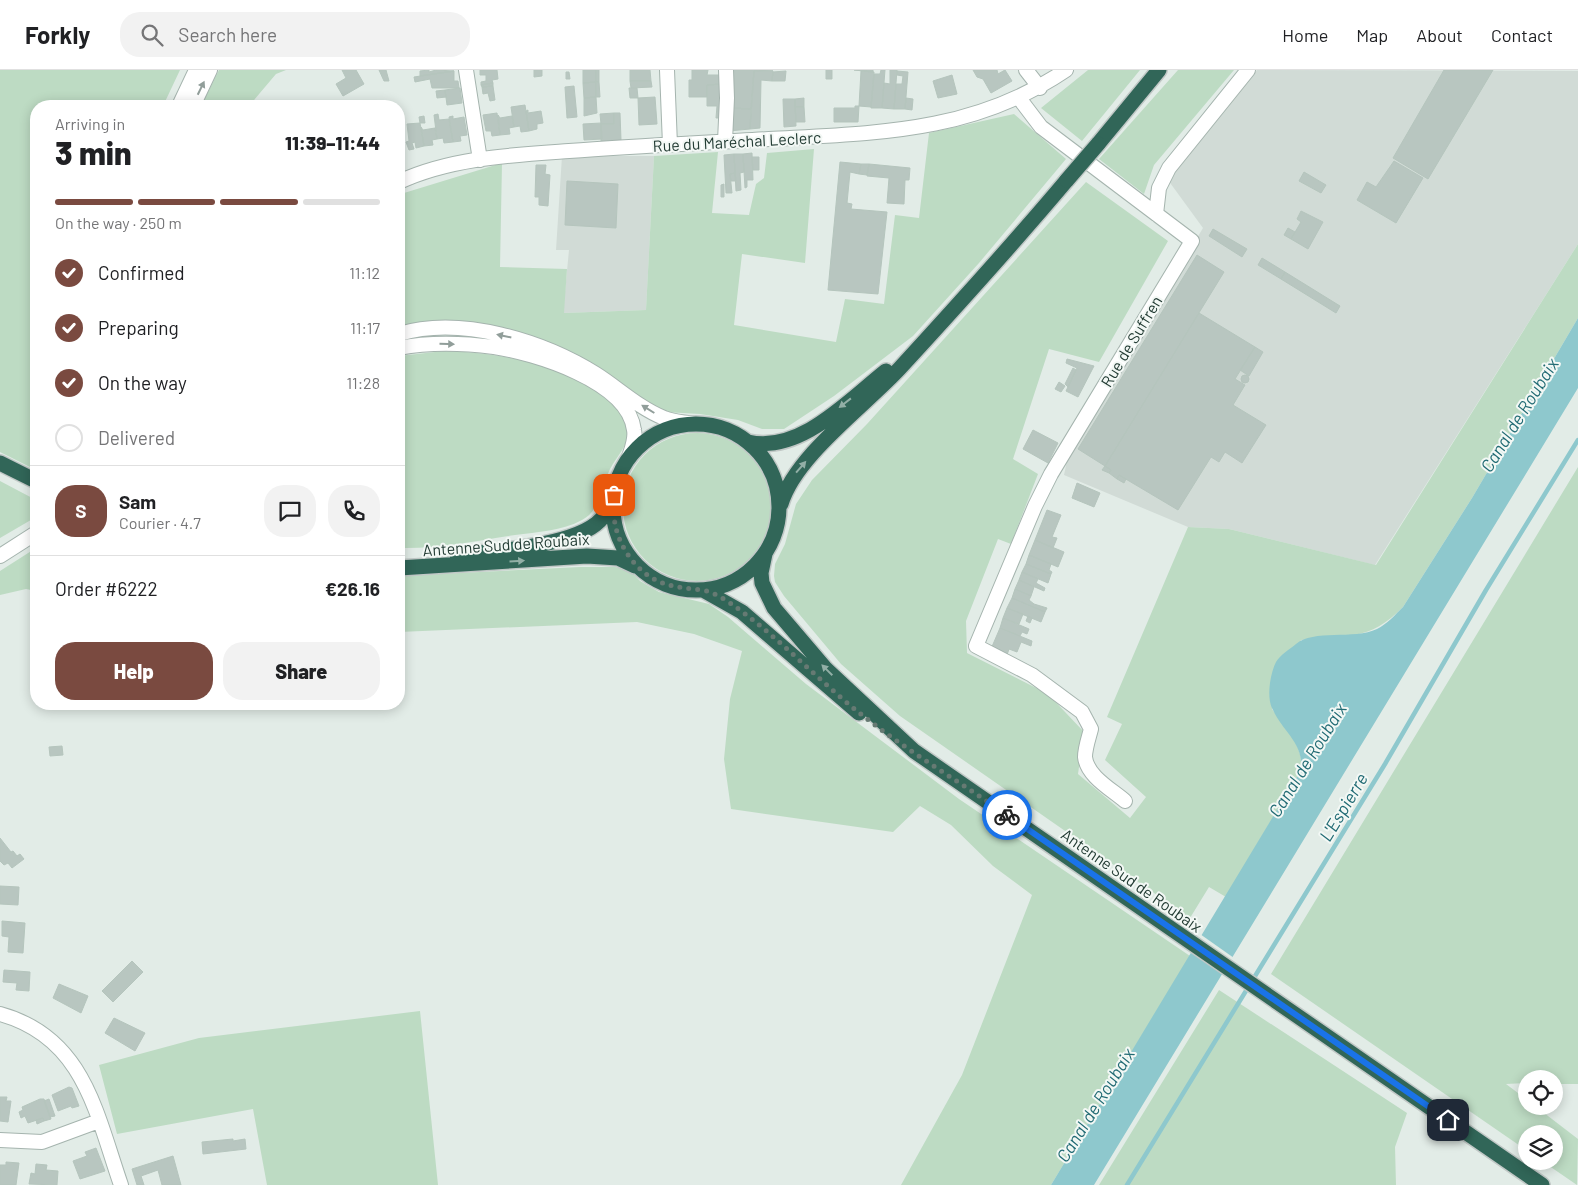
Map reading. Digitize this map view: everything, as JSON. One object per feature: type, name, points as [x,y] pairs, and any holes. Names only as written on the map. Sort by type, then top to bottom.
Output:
[{"type":"highway","points":[[779,510],[778,494],[772,472],[764,458],[748,442],[725,429],[694,424],[675,427],[657,434],[641,445],[628,460],[619,477],[614,495],[614,515],[620,540],[629,557],[642,571],[671,586],[703,590],[717,588],[738,579],[750,570],[765,554],[776,530],[784,493],[797,471],[894,374],[974,289],[1159,70]]},
{"type":"highway","points":[[748,442],[776,444],[807,431],[924,340]]},
{"type":"highway","points":[[0,463],[30,478]]},
{"type":"highway","points":[[0,474],[30,489]]},
{"type":"highway","name":"Antenne Sud de Roubaix","points":[[405,558],[492,552],[533,545],[577,534],[599,521],[608,511],[614,495]]},
{"type":"highway","name":"Antenne Sud de Roubaix","points":[[765,554],[761,573],[762,583],[774,608],[826,669],[914,751],[1542,1185]]},
{"type":"highway","name":"Antenne Sud de Roubaix","points":[[405,568],[599,556],[618,558],[642,571]]},
{"type":"highway","points":[[703,590],[721,598],[742,612],[865,717],[914,751]]},
{"type":"street","points":[[182,100],[196,70]]},
{"type":"street","points":[[196,100],[210,70]]},
{"type":"street","points":[[466,70],[480,160]]},
{"type":"street","points":[[667,70],[670,144]]},
{"type":"street","points":[[724,142],[727,105],[726,70]]},
{"type":"street","points":[[1026,70],[1040,88]]},
{"type":"street","name":"Rue du Maréchal Leclerc","points":[[405,180],[430,170],[480,160],[547,152],[908,129],[963,118],[1019,98],[1040,88],[1066,70]]},
{"type":"street","points":[[1156,214],[1159,188],[1169,168],[1248,70]]},
{"type":"street","name":"Rue de Suffren","points":[[1019,98],[1041,127],[1192,241],[1048,480],[976,646],[1032,676],[1082,712],[1091,729],[1085,754],[1087,765],[1095,776],[1125,801]]},
{"type":"street","points":[[405,333],[431,329],[461,329],[501,335],[534,344],[571,359],[664,418],[694,424]]},
{"type":"street","points":[[405,347],[437,344],[494,347],[528,354],[572,371],[608,392],[629,415],[635,436],[628,460]]},
{"type":"street","points":[[5,553],[30,537]]},
{"type":"street","points":[[0,1014],[35,1028],[60,1047],[84,1082],[122,1185]]},
{"type":"street","points":[[0,1140],[42,1142],[99,1121]]},
{"type":"shaded area","points":[[1257,70],[1578,71],[1578,244],[1375,565],[1229,529],[1188,527],[1064,475],[1069,451],[1203,228],[1168,180]]},
{"type":"shaded area","points":[[562,156],[654,156],[646,310],[563,313],[569,250],[556,250]]},
{"type":"green space","points":[[0,70],[180,70],[166,100],[30,100],[30,467],[0,452]]},
{"type":"green space","points":[[219,70],[286,70],[276,74],[254,100],[204,100]]},
{"type":"green space","points":[[1088,70],[1140,70],[1082,141],[1041,108]]},
{"type":"green space","points":[[1178,70],[1234,70],[1154,165],[1144,194],[1099,159]]},
{"type":"green space","points":[[1014,114],[1066,159],[979,263],[913,336],[834,396],[784,429],[762,429],[738,420],[700,414],[665,412],[556,347],[492,325],[417,324],[405,328],[405,193],[502,163],[500,267],[567,269],[564,313],[646,310],[654,156],[718,152],[712,213],[749,215],[756,184],[764,178],[767,153],[814,149],[805,263],[742,254],[734,325],[836,342],[845,299],[884,304],[895,215],[919,218],[929,133]]},
{"type":"green space","points":[[1086,182],[1168,241],[1099,362],[1049,349],[1013,459],[1038,474],[1011,544],[998,539],[966,621],[967,653],[1048,694],[1084,732],[1078,774],[1130,818],[1146,797],[1105,760],[1122,724],[1107,717],[1188,527],[1229,529],[1376,565],[1578,244],[1578,318],[1472,498],[1403,607],[1391,618],[1368,632],[1344,637],[1301,640],[1272,709],[1297,745],[1300,753],[1301,770],[1226,897],[1209,887],[1190,918],[900,716],[841,664],[784,596],[775,582],[774,576],[775,564],[785,544],[796,504],[812,480],[867,424]]},
{"type":"green space","points":[[444,351],[465,352],[487,354],[533,363],[576,379],[595,390],[611,403],[619,411],[627,424],[627,439],[610,469],[597,504],[588,516],[574,524],[549,531],[443,546],[405,548],[405,355]]},
{"type":"green space","points":[[697,433],[725,439],[749,455],[765,479],[771,507],[765,535],[749,559],[725,575],[697,581],[669,575],[645,559],[629,535],[623,507],[629,479],[645,455],[669,439]]},
{"type":"green space","points":[[1578,467],[1578,1084],[1563,1084],[1563,1070],[1518,1070],[1518,1083],[1506,1084],[1518,1093],[1518,1115],[1547,1115],[1560,1125],[1518,1125],[1518,1144],[1271,974]]},
{"type":"green space","points":[[0,481],[30,497],[30,520],[0,538]]},
{"type":"green space","points":[[30,552],[30,590],[0,595],[0,571]]},
{"type":"green space","points":[[615,567],[630,570],[640,581],[659,592],[709,604],[728,617],[806,684],[959,799],[1190,956],[1051,1185],[901,1185],[962,1075],[1032,895],[993,866],[951,825],[920,806],[893,832],[731,809],[724,759],[730,699],[742,651],[694,634],[637,622],[405,632],[405,576]]},
{"type":"green space","points":[[1219,990],[1407,1113],[1395,1147],[1396,1185],[1099,1185]]},
{"type":"green space","points":[[420,1011],[438,1185],[267,1185],[253,1109],[117,1134],[99,1065],[199,1038]]},
{"type":"green space","points":[[1563,1127],[1578,1139],[1577,1185],[1555,1170],[1563,1170]]},
{"type":"water","name":"Canal de Roubaix","points":[[1578,318],[1578,388],[1094,1185],[1051,1185],[1301,770],[1301,761],[1296,745],[1277,718],[1271,705],[1270,686],[1276,662],[1285,652],[1303,640],[1313,637],[1357,634],[1377,629],[1388,622],[1403,607],[1472,498]]},
{"type":"pier","points":[[1200,934],[1234,958],[1224,975],[1190,952]]},
{"type":"building","points":[[342,70],[356,70],[364,84],[343,96],[336,84],[346,78]]},
{"type":"building","points":[[379,70],[386,70],[389,81],[384,81]]},
{"type":"building","points":[[429,70],[429,72],[436,70],[454,71],[420,76],[420,71]]},
{"type":"building","points":[[480,70],[497,70],[498,79],[492,80],[493,83],[481,85],[481,82],[486,81],[486,75],[480,75]]},
{"type":"building","points":[[534,70],[542,70],[542,76],[534,77]]},
{"type":"building","points":[[583,70],[596,70],[596,82],[583,83]]},
{"type":"building","points":[[596,70],[599,70],[599,82],[596,82]]},
{"type":"building","points":[[630,70],[650,70],[651,81],[630,81]]},
{"type":"building","points":[[692,70],[708,70],[707,75],[721,75],[722,84],[707,85],[707,97],[689,97],[689,80],[692,80]]},
{"type":"building","points":[[732,70],[773,70],[754,71],[751,109],[731,108]]},
{"type":"building","points":[[826,70],[832,70],[832,79],[826,79]]},
{"type":"building","points":[[854,70],[873,70],[873,72]]},
{"type":"building","points":[[881,70],[885,70],[882,108],[871,108],[874,74],[880,74]]},
{"type":"building","points":[[890,70],[897,70],[894,109],[882,108],[884,83],[890,84]]},
{"type":"building","points":[[973,70],[997,70],[998,74],[1005,70],[1012,81],[991,93],[983,79],[977,77]]},
{"type":"building","points":[[1444,70],[1493,70],[1428,179],[1393,158]]},
{"type":"building","points":[[454,71],[454,81],[458,81],[459,88],[432,88],[430,79],[415,82],[414,77]]},
{"type":"building","points":[[754,71],[773,71],[772,81],[761,80],[760,128],[750,129]]},
{"type":"building","points":[[786,71],[785,81],[772,81],[773,72]]},
{"type":"building","points":[[861,71],[874,72],[871,107],[859,106]]},
{"type":"building","points":[[897,71],[908,72],[905,109],[894,109],[896,84],[902,84],[903,76],[897,75]]},
{"type":"building","points":[[566,72],[569,72],[570,79],[566,79]]},
{"type":"building","points":[[952,75],[957,94],[938,98],[933,81]]},
{"type":"building","points":[[630,81],[651,81],[652,87],[631,88]]},
{"type":"building","points":[[596,82],[599,82],[600,97],[596,97]]},
{"type":"building","points":[[596,82],[596,97],[584,98],[583,83]]},
{"type":"building","points":[[493,83],[493,86],[482,87],[481,85]]},
{"type":"building","points":[[722,84],[723,118],[716,118],[717,106],[707,106],[707,85]]},
{"type":"building","points":[[493,86],[495,100],[490,101],[488,93],[483,94],[482,87]]},
{"type":"building","points":[[574,86],[577,117],[567,118],[565,87]]},
{"type":"building","points":[[460,88],[462,103],[447,105],[445,90]]},
{"type":"building","points":[[629,88],[637,88],[638,98],[630,98]]},
{"type":"building","points":[[445,90],[446,97],[437,98],[436,91]]},
{"type":"building","points":[[596,97],[597,113],[584,116],[584,98]]},
{"type":"building","points":[[655,97],[657,124],[639,125],[638,98]]},
{"type":"building","points":[[804,98],[804,107],[795,107],[795,99]]},
{"type":"building","points":[[906,98],[913,99],[912,110],[905,109]]},
{"type":"building","points":[[783,99],[795,99],[796,126],[784,127]]},
{"type":"building","points":[[525,105],[529,131],[521,132],[520,126],[514,127],[511,107]]},
{"type":"building","points":[[855,106],[859,106],[858,122],[834,122],[834,108],[855,108]]},
{"type":"building","points":[[795,107],[804,107],[805,122],[796,122]]},
{"type":"building","points":[[731,108],[751,109],[750,129],[729,131]]},
{"type":"building","points":[[528,110],[528,113],[541,111],[543,123],[537,124],[537,129],[529,131],[526,111]]},
{"type":"building","points":[[497,113],[500,135],[492,136],[491,131],[486,131],[483,115]]},
{"type":"building","points":[[614,113],[614,124],[601,124],[600,114]]},
{"type":"building","points":[[614,113],[620,113],[621,140],[601,141],[601,124],[614,124]]},
{"type":"building","points":[[438,114],[439,120],[449,119],[453,142],[444,143],[443,138],[437,139],[434,115]]},
{"type":"building","points":[[498,115],[500,118],[512,116],[514,127],[509,128],[510,134],[500,135]]},
{"type":"building","points":[[424,116],[425,123],[420,123],[419,117]]},
{"type":"building","points":[[453,116],[453,119],[464,117],[467,135],[460,136],[461,141],[453,142],[449,117]]},
{"type":"building","points":[[420,123],[424,146],[416,148],[415,142],[412,143],[414,149],[409,150],[406,142],[409,141],[407,124]]},
{"type":"building","points":[[601,123],[602,139],[584,140],[583,124]]},
{"type":"building","points":[[421,127],[423,130],[435,128],[437,139],[432,140],[433,145],[424,146]]},
{"type":"building","points":[[752,153],[753,180],[747,180],[747,187],[745,188],[743,154]]},
{"type":"building","points":[[734,154],[735,173],[730,174],[732,193],[726,193],[724,155]]},
{"type":"building","points":[[734,154],[743,154],[744,172],[740,173],[741,190],[736,191]]},
{"type":"building","points":[[752,157],[759,157],[759,170],[753,170]]},
{"type":"building","points":[[1394,161],[1423,178],[1396,223],[1357,200],[1367,182],[1376,187]]},
{"type":"building","points":[[840,162],[861,164],[859,174],[850,172],[847,203],[852,204],[851,209],[887,212],[878,294],[828,290]]},
{"type":"building","points":[[861,164],[869,164],[867,175],[859,174]]},
{"type":"building","points":[[869,164],[910,168],[909,180],[905,180],[904,204],[887,203],[889,178],[867,176]]},
{"type":"building","points":[[536,165],[546,165],[545,174],[550,175],[548,206],[539,205],[539,197],[535,197]]},
{"type":"building","points":[[1304,172],[1326,185],[1321,193],[1299,181]]},
{"type":"building","points":[[735,173],[736,181],[731,181],[730,174]]},
{"type":"building","points":[[567,181],[618,184],[616,228],[565,225]]},
{"type":"building","points":[[724,184],[724,197],[721,197],[721,185]]},
{"type":"building","points":[[1301,211],[1323,222],[1308,249],[1291,239],[1301,222],[1297,219]]},
{"type":"building","points":[[1288,228],[1295,232],[1291,239],[1284,235]]},
{"type":"building","points":[[1213,229],[1247,249],[1242,257],[1209,236]]},
{"type":"building","points":[[1197,255],[1224,272],[1105,466],[1078,449]]},
{"type":"building","points":[[1262,258],[1285,272],[1281,279],[1258,265]]},
{"type":"building","points":[[1285,272],[1340,306],[1336,313],[1281,279]]},
{"type":"building","points":[[1199,313],[1255,347],[1235,379],[1245,385],[1233,405],[1266,425],[1242,463],[1225,452],[1219,462],[1211,457],[1178,510],[1119,475],[1117,479],[1109,473],[1111,470],[1105,466]]},
{"type":"building","points":[[1255,347],[1263,352],[1249,376],[1240,370]]},
{"type":"building","points":[[1067,359],[1094,366],[1078,397],[1066,391],[1077,368],[1066,363]]},
{"type":"building","points":[[1073,368],[1076,370],[1068,387],[1065,384]]},
{"type":"building","points":[[1245,375],[1249,379],[1245,383],[1241,379]]},
{"type":"building","points":[[1059,382],[1065,386],[1061,392],[1055,389]]},
{"type":"building","points":[[1033,430],[1058,443],[1048,463],[1023,449]]},
{"type":"building","points":[[1105,466],[1111,470],[1109,473],[1102,470]]},
{"type":"building","points":[[1119,475],[1126,479],[1124,483],[1117,479]]},
{"type":"building","points":[[1077,483],[1100,493],[1094,507],[1072,498]]},
{"type":"building","points":[[1047,510],[1061,515],[1052,537],[1057,538],[1053,548],[1035,540]]},
{"type":"building","points":[[1035,540],[1064,552],[1058,567],[1029,555]]},
{"type":"building","points":[[1029,555],[1051,564],[1049,570],[1052,572],[1051,574],[1026,564]]},
{"type":"building","points":[[1026,564],[1051,574],[1048,583],[1022,572]]},
{"type":"building","points":[[1022,572],[1038,579],[1036,583],[1045,588],[1044,591],[1019,580]]},
{"type":"building","points":[[1019,580],[1034,587],[1031,596],[1015,589]]},
{"type":"building","points":[[1015,589],[1031,596],[1029,600],[1034,604],[1047,608],[1045,612],[1012,598]]},
{"type":"building","points":[[1012,598],[1045,612],[1041,622],[1007,608]]},
{"type":"building","points":[[1007,608],[1023,614],[1019,624],[1003,618]]},
{"type":"building","points":[[1028,616],[1032,618],[1030,623],[1026,621]]},
{"type":"building","points":[[1003,618],[1029,629],[1027,634],[1022,632],[1020,636],[1000,628]]},
{"type":"building","points":[[1000,628],[1032,641],[1031,646],[1021,642],[1017,652],[1009,649],[1007,655],[991,649]]},
{"type":"building","points":[[62,746],[63,755],[50,756],[49,747]]},
{"type":"building","points":[[0,838],[11,852],[13,851],[17,856],[20,854],[24,859],[12,868],[8,863],[4,865],[0,861]]},
{"type":"building","points":[[0,886],[19,887],[18,905],[0,904]]},
{"type":"building","points":[[2,921],[25,923],[23,953],[8,952],[9,937],[2,936]]},
{"type":"building","points":[[132,961],[143,972],[113,1002],[102,991]]},
{"type":"building","points":[[4,970],[30,972],[29,991],[16,990],[17,983],[3,982]]},
{"type":"building","points":[[59,984],[88,996],[81,1013],[53,998]]},
{"type":"building","points":[[114,1018],[145,1033],[135,1051],[105,1033]]},
{"type":"building","points":[[69,1087],[72,1088],[79,1106],[72,1108],[71,1106],[58,1111],[52,1095]]},
{"type":"building","points":[[0,1097],[7,1097],[6,1101],[11,1101],[8,1122],[0,1121]]},
{"type":"building","points":[[44,1099],[51,1119],[44,1121],[43,1118],[28,1123],[25,1116],[21,1118],[19,1112],[23,1110],[22,1107]]},
{"type":"building","points":[[49,1099],[55,1116],[50,1117],[44,1101]]},
{"type":"building","points":[[43,1118],[44,1121],[37,1124],[36,1120]]},
{"type":"building","points":[[233,1139],[233,1141],[245,1139],[246,1149],[203,1154],[202,1142]]},
{"type":"building","points":[[96,1148],[105,1171],[80,1179],[73,1161],[87,1156],[85,1152]]},
{"type":"building","points":[[173,1156],[181,1185],[162,1185],[158,1170],[141,1176],[144,1185],[137,1185],[132,1169]]},
{"type":"building","points":[[6,1162],[19,1163],[16,1185],[0,1185],[0,1165],[6,1165]]},
{"type":"building","points":[[36,1164],[47,1165],[46,1170],[58,1171],[57,1185],[29,1184],[31,1173],[35,1174]]},
{"type":"waterway","name":"L'Espierre","points":[[1127,1185],[1385,764],[1486,590],[1578,440]]},
{"type":"way so far","points":[[614,495],[613,508],[620,540],[629,557],[642,571],[665,584],[683,589],[703,590],[732,604],[847,703],[879,728],[1007,815]]},
{"type":"route","points":[[1007,815],[1448,1120]]}]
